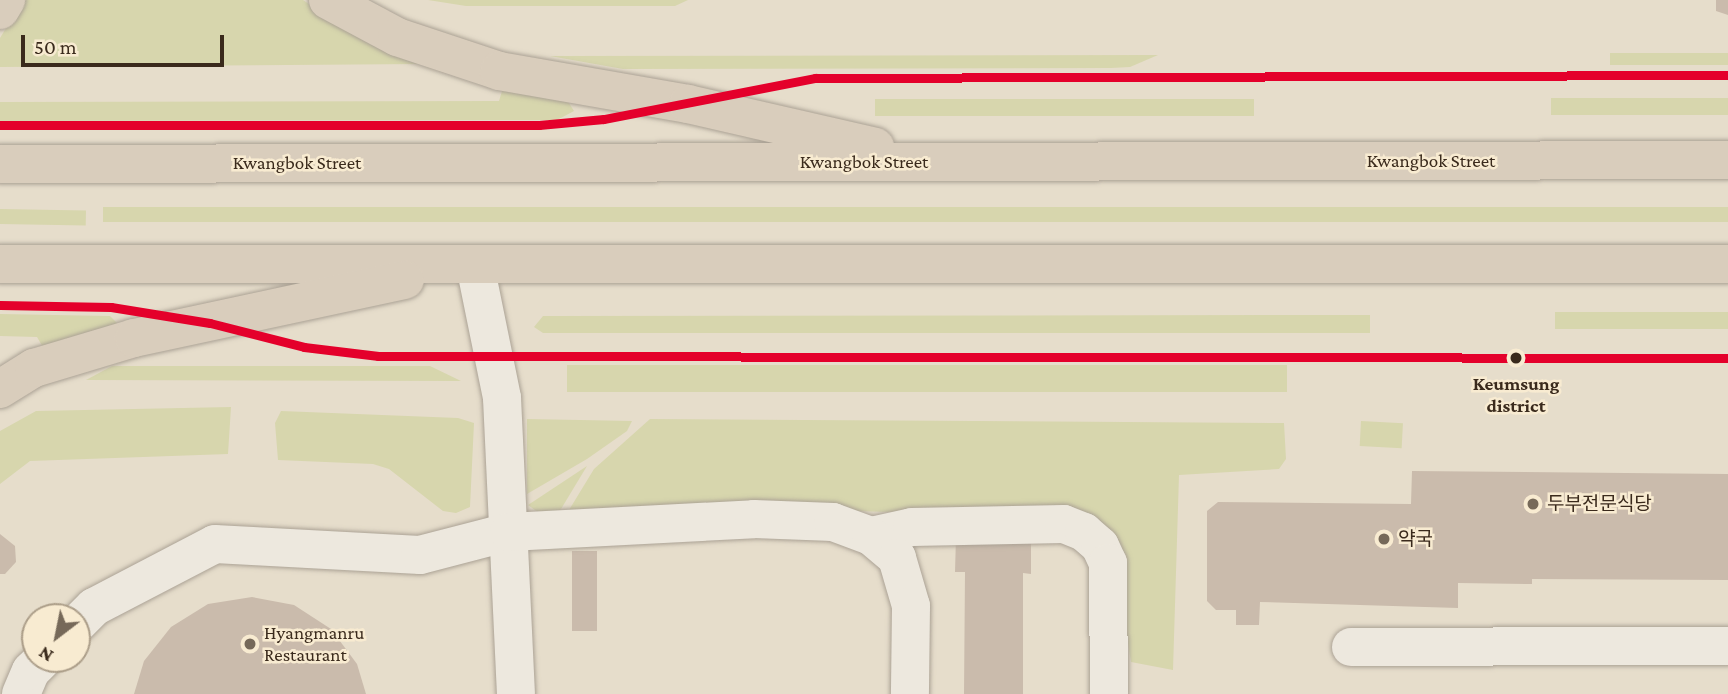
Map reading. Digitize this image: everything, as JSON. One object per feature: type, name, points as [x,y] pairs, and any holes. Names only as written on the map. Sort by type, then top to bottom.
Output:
[{"type":"highway","points":[[0,9],[6,0]]},
{"type":"highway","points":[[328,0],[397,37],[499,71],[688,104],[938,162]]},
{"type":"highway","name":"Kwangbok Street","points":[[0,164],[1728,160]]},
{"type":"highway","points":[[0,264],[1728,264]]},
{"type":"highway","points":[[0,389],[34,368],[134,338],[475,265]]},
{"type":"street","points":[[475,265],[502,398],[516,694]]},
{"type":"street","points":[[91,610],[215,544],[420,555],[509,532],[754,519],[833,523],[871,536],[897,558],[911,606],[910,694]]},
{"type":"street","points":[[871,536],[912,527],[1064,524],[1084,532],[1100,546],[1108,564],[1109,694]]},
{"type":"street","points":[[1351,647],[1728,646]]},
{"type":"street","points":[[21,694],[31,673]]},
{"type":"green space","points":[[23,0],[303,0],[337,23],[421,64],[0,67],[0,38]]},
{"type":"green space","points":[[428,0],[688,0],[675,6],[466,6]]},
{"type":"green space","points":[[1610,53],[1728,53],[1728,65],[1610,65]]},
{"type":"green space","points":[[1158,55],[1130,67],[1111,68],[623,69],[550,56]]},
{"type":"green space","points":[[503,88],[567,100],[574,111],[557,120],[0,121],[0,102],[499,101]]},
{"type":"green space","points":[[1551,98],[1728,98],[1728,115],[1551,115]]},
{"type":"green space","points":[[875,99],[1254,99],[1254,116],[875,116]]},
{"type":"green space","points":[[103,207],[1728,207],[1728,222],[103,222]]},
{"type":"green space","points":[[0,209],[86,211],[86,225],[0,224]]},
{"type":"green space","points":[[1555,312],[1728,312],[1728,329],[1555,329]]},
{"type":"green space","points":[[0,314],[110,316],[118,324],[47,354],[37,337],[0,336]]},
{"type":"green space","points":[[1370,315],[1370,333],[543,333],[534,327],[543,316]]},
{"type":"green space","points":[[567,365],[1287,365],[1287,392],[567,392]]},
{"type":"green space","points":[[112,366],[430,366],[461,381],[86,380]]},
{"type":"green space","points":[[231,407],[228,454],[30,461],[0,484],[0,431],[36,411]]},
{"type":"green space","points":[[281,411],[458,418],[474,423],[470,507],[456,513],[443,511],[389,469],[373,464],[278,460],[275,423]]},
{"type":"green space","points":[[527,419],[632,421],[627,431],[587,459],[527,494]]},
{"type":"green space","points":[[650,419],[1284,423],[1286,459],[1279,469],[1179,475],[1173,670],[1131,662],[1114,556],[1072,517],[818,510],[566,515],[594,469]]},
{"type":"green space","points":[[1361,421],[1403,423],[1402,448],[1360,446]]},
{"type":"green space","points":[[587,466],[558,514],[539,513],[528,505]]},
{"type":"building","points":[[1716,0],[1728,0],[1728,15],[1716,11]]},
{"type":"building","points":[[1412,471],[1728,474],[1728,580],[1532,579],[1532,584],[1458,583],[1458,608],[1260,602],[1259,625],[1236,625],[1236,610],[1216,610],[1207,601],[1207,511],[1218,502],[1411,504]]},
{"type":"building","points":[[0,534],[15,546],[16,562],[5,574],[0,574]]},
{"type":"building","points":[[956,537],[1031,537],[1031,574],[1023,573],[1023,694],[964,694],[965,572],[955,572]]},
{"type":"building","points":[[572,551],[597,551],[597,631],[572,631]]},
{"type":"building","name":"Hyangmanru Restaurant","points":[[252,597],[294,605],[331,629],[357,664],[366,694],[134,694],[144,661],[171,627],[208,604]]},
{"type":"transit line","points":[[0,125],[539,125],[604,119],[815,78],[1728,75]]},
{"type":"transit line","points":[[0,305],[111,307],[210,323],[304,347],[378,356],[1728,358]]},
{"type":"place","name":"Keumsung district","points":[[1516,358]]},
{"type":"place","name":"두부전문식당","points":[[1533,504]]},
{"type":"place","name":"약국","points":[[1384,539]]},
{"type":"place","name":"Hyangmanru Restaurant","points":[[250,644]]}]
